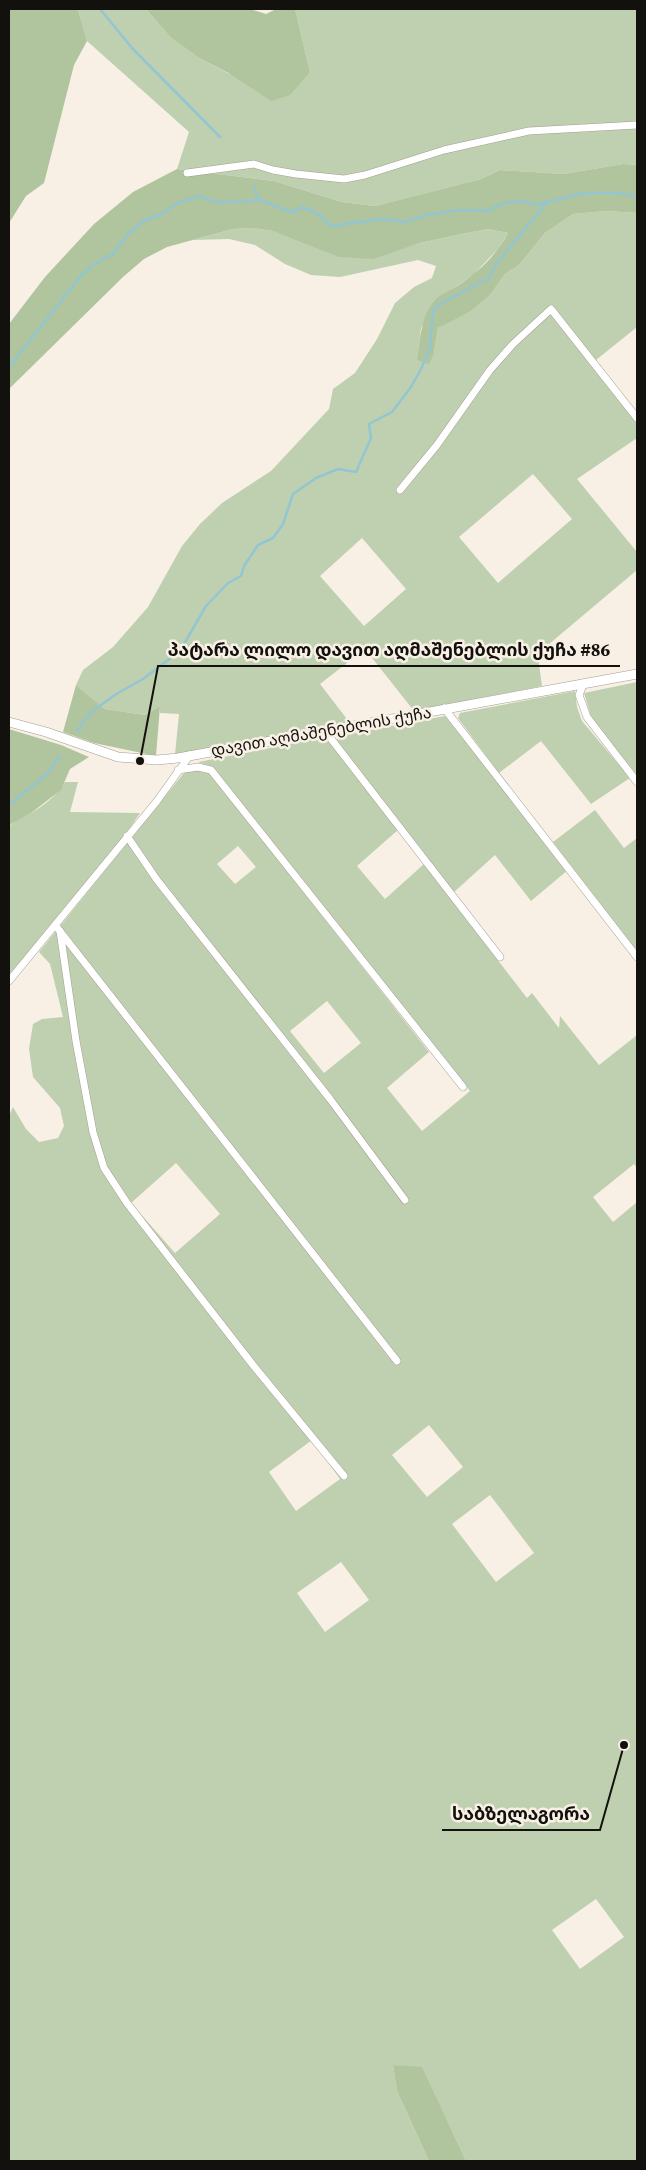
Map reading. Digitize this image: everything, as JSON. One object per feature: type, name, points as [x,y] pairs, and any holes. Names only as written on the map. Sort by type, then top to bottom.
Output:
[{"type":"street","points":[[186,173],[254,164],[296,174],[344,179],[365,175],[452,147],[529,131],[637,124]]},
{"type":"street","points":[[400,490],[437,445],[490,370],[551,309],[637,418]]},
{"type":"street","name":"დავით აღმაშენებლის ქუჩა","points":[[9,722],[46,732],[118,757],[157,760],[637,674]]},
{"type":"street","points":[[584,683],[579,696],[587,717],[637,782]]},
{"type":"street","points":[[444,708],[637,957]]},
{"type":"street","points":[[325,731],[500,957]]},
{"type":"street","points":[[9,981],[157,801],[190,755]]},
{"type":"street","points":[[178,770],[204,767],[211,770],[463,1087]]},
{"type":"street","points":[[127,836],[157,880],[324,1091],[405,1200]]},
{"type":"street","points":[[54,925],[397,1361]]},
{"type":"street","points":[[60,931],[76,1042],[93,1132],[104,1168],[128,1204],[253,1365],[344,1476]]},
{"type":"green space","points":[[9,9],[78,9],[87,41],[74,65],[44,183],[26,196],[9,223]]},
{"type":"green space","points":[[78,9],[146,9],[171,38],[199,58],[229,74],[310,72],[295,9],[637,9],[637,165],[623,164],[564,174],[500,170],[481,179],[375,206],[342,202],[274,181],[177,169],[189,132],[87,41]]},
{"type":"green space","points":[[146,9],[250,9],[266,14],[276,9],[295,9],[310,72],[290,95],[271,101],[230,74],[199,58],[171,38]]},
{"type":"green space","points":[[623,164],[637,165],[637,213],[606,211],[573,214],[545,233],[519,265],[505,274],[491,294],[469,312],[438,328],[434,353],[429,364],[417,360],[424,319],[432,304],[439,296],[457,286],[479,269],[498,249],[508,233],[488,229],[420,243],[373,259],[339,257],[273,231],[252,228],[233,229],[167,247],[144,259],[123,277],[9,389],[9,324],[45,277],[94,224],[133,192],[177,169],[274,181],[342,202],[375,206],[481,179],[500,170],[564,174]]},
{"type":"green space","points":[[606,211],[637,213],[637,327],[596,360],[637,413],[637,438],[577,479],[637,552],[637,570],[542,650],[539,664],[542,686],[414,711],[365,649],[320,684],[350,723],[175,754],[179,714],[160,713],[160,706],[145,715],[105,709],[76,685],[83,670],[113,647],[148,607],[182,546],[200,524],[222,503],[271,471],[329,409],[333,389],[355,373],[377,339],[395,303],[414,287],[432,278],[436,266],[418,260],[340,277],[311,275],[285,264],[255,245],[229,239],[193,240],[233,229],[252,228],[273,231],[373,258],[420,243],[488,229],[508,233],[499,248],[473,275],[437,299],[421,328],[417,360],[434,353],[438,328],[491,294],[505,274],[519,265],[545,233],[573,214]],"holes":[[[533,474],[572,519],[498,583],[459,537]],[[362,538],[406,589],[364,626],[320,576]]]},
{"type":"green space","points":[[637,682],[637,775],[591,717],[584,693]]},
{"type":"green space","points":[[76,685],[105,709],[145,715],[160,706],[156,756],[94,743],[63,732]]},
{"type":"green space","points":[[575,691],[577,707],[582,721],[630,778],[591,804],[541,741],[499,773],[458,718],[460,713]]},
{"type":"green space","points":[[445,716],[568,870],[531,901],[495,855],[453,893],[337,742],[338,736]]},
{"type":"green space","points":[[9,729],[61,745],[89,757],[70,769],[61,790],[31,813],[11,824],[9,828]]},
{"type":"green space","points":[[326,737],[398,830],[357,866],[385,899],[424,864],[527,998],[532,993],[559,1028],[560,1016],[599,1065],[637,1035],[637,1168],[634,1164],[593,1197],[613,1222],[637,1202],[637,2161],[466,2161],[422,2068],[393,2065],[397,2091],[429,2161],[9,2161],[9,1116],[13,1107],[26,1129],[39,1142],[58,1138],[64,1126],[60,1108],[33,1077],[29,1049],[33,1024],[42,1019],[63,1017],[50,964],[39,952],[183,774],[195,770],[209,772],[429,1052],[387,1088],[422,1131],[470,1091],[214,768],[198,762]],"holes":[[[238,846],[256,867],[235,884],[217,864]],[[327,1001],[361,1043],[324,1073],[290,1031]],[[176,1163],[220,1214],[175,1253],[131,1203]],[[429,1425],[463,1467],[427,1497],[392,1455]],[[312,1440],[340,1479],[296,1511],[269,1472]],[[490,1495],[534,1553],[496,1582],[452,1524]],[[341,1562],[369,1600],[325,1632],[297,1593]],[[596,1899],[624,1937],[580,1969],[552,1930]]]},
{"type":"green space","points":[[65,782],[78,782],[70,812],[140,813],[111,856],[9,975],[9,828],[49,800]]},
{"type":"green space","points":[[595,810],[624,848],[637,838],[637,951],[553,842]]},
{"type":"green space","points":[[393,2065],[422,2067],[466,2161],[429,2161],[397,2091]]},
{"type":"waterway","points":[[100,9],[132,48],[220,137]]},
{"type":"waterway","points":[[254,186],[258,199]]},
{"type":"waterway","points":[[9,367],[79,278],[94,264],[113,254],[126,236],[143,221],[164,213],[175,204],[199,196],[216,202],[243,202],[258,199],[291,212],[303,207],[320,215],[331,226],[382,219],[406,222],[426,215],[460,210],[487,211],[504,203],[524,201],[535,205],[583,193],[620,193],[637,197]]},
{"type":"waterway","points":[[77,731],[91,712],[118,693],[143,679],[180,651],[206,606],[228,583],[241,576],[244,566],[258,545],[273,538],[283,524],[293,494],[316,478],[338,469],[356,472],[371,438],[369,424],[392,412],[411,387],[421,369],[430,348],[433,310],[443,302],[489,278],[497,263],[547,202]]},
{"type":"waterway","points":[[9,805],[46,775],[60,756]]},
{"type":"place","name":"პატარა ლილო დავით აღმაშენებლის ქუჩა #86","points":[[140,761]]},
{"type":"place","name":"საბზელაგორა","points":[[624,1745]]}]
